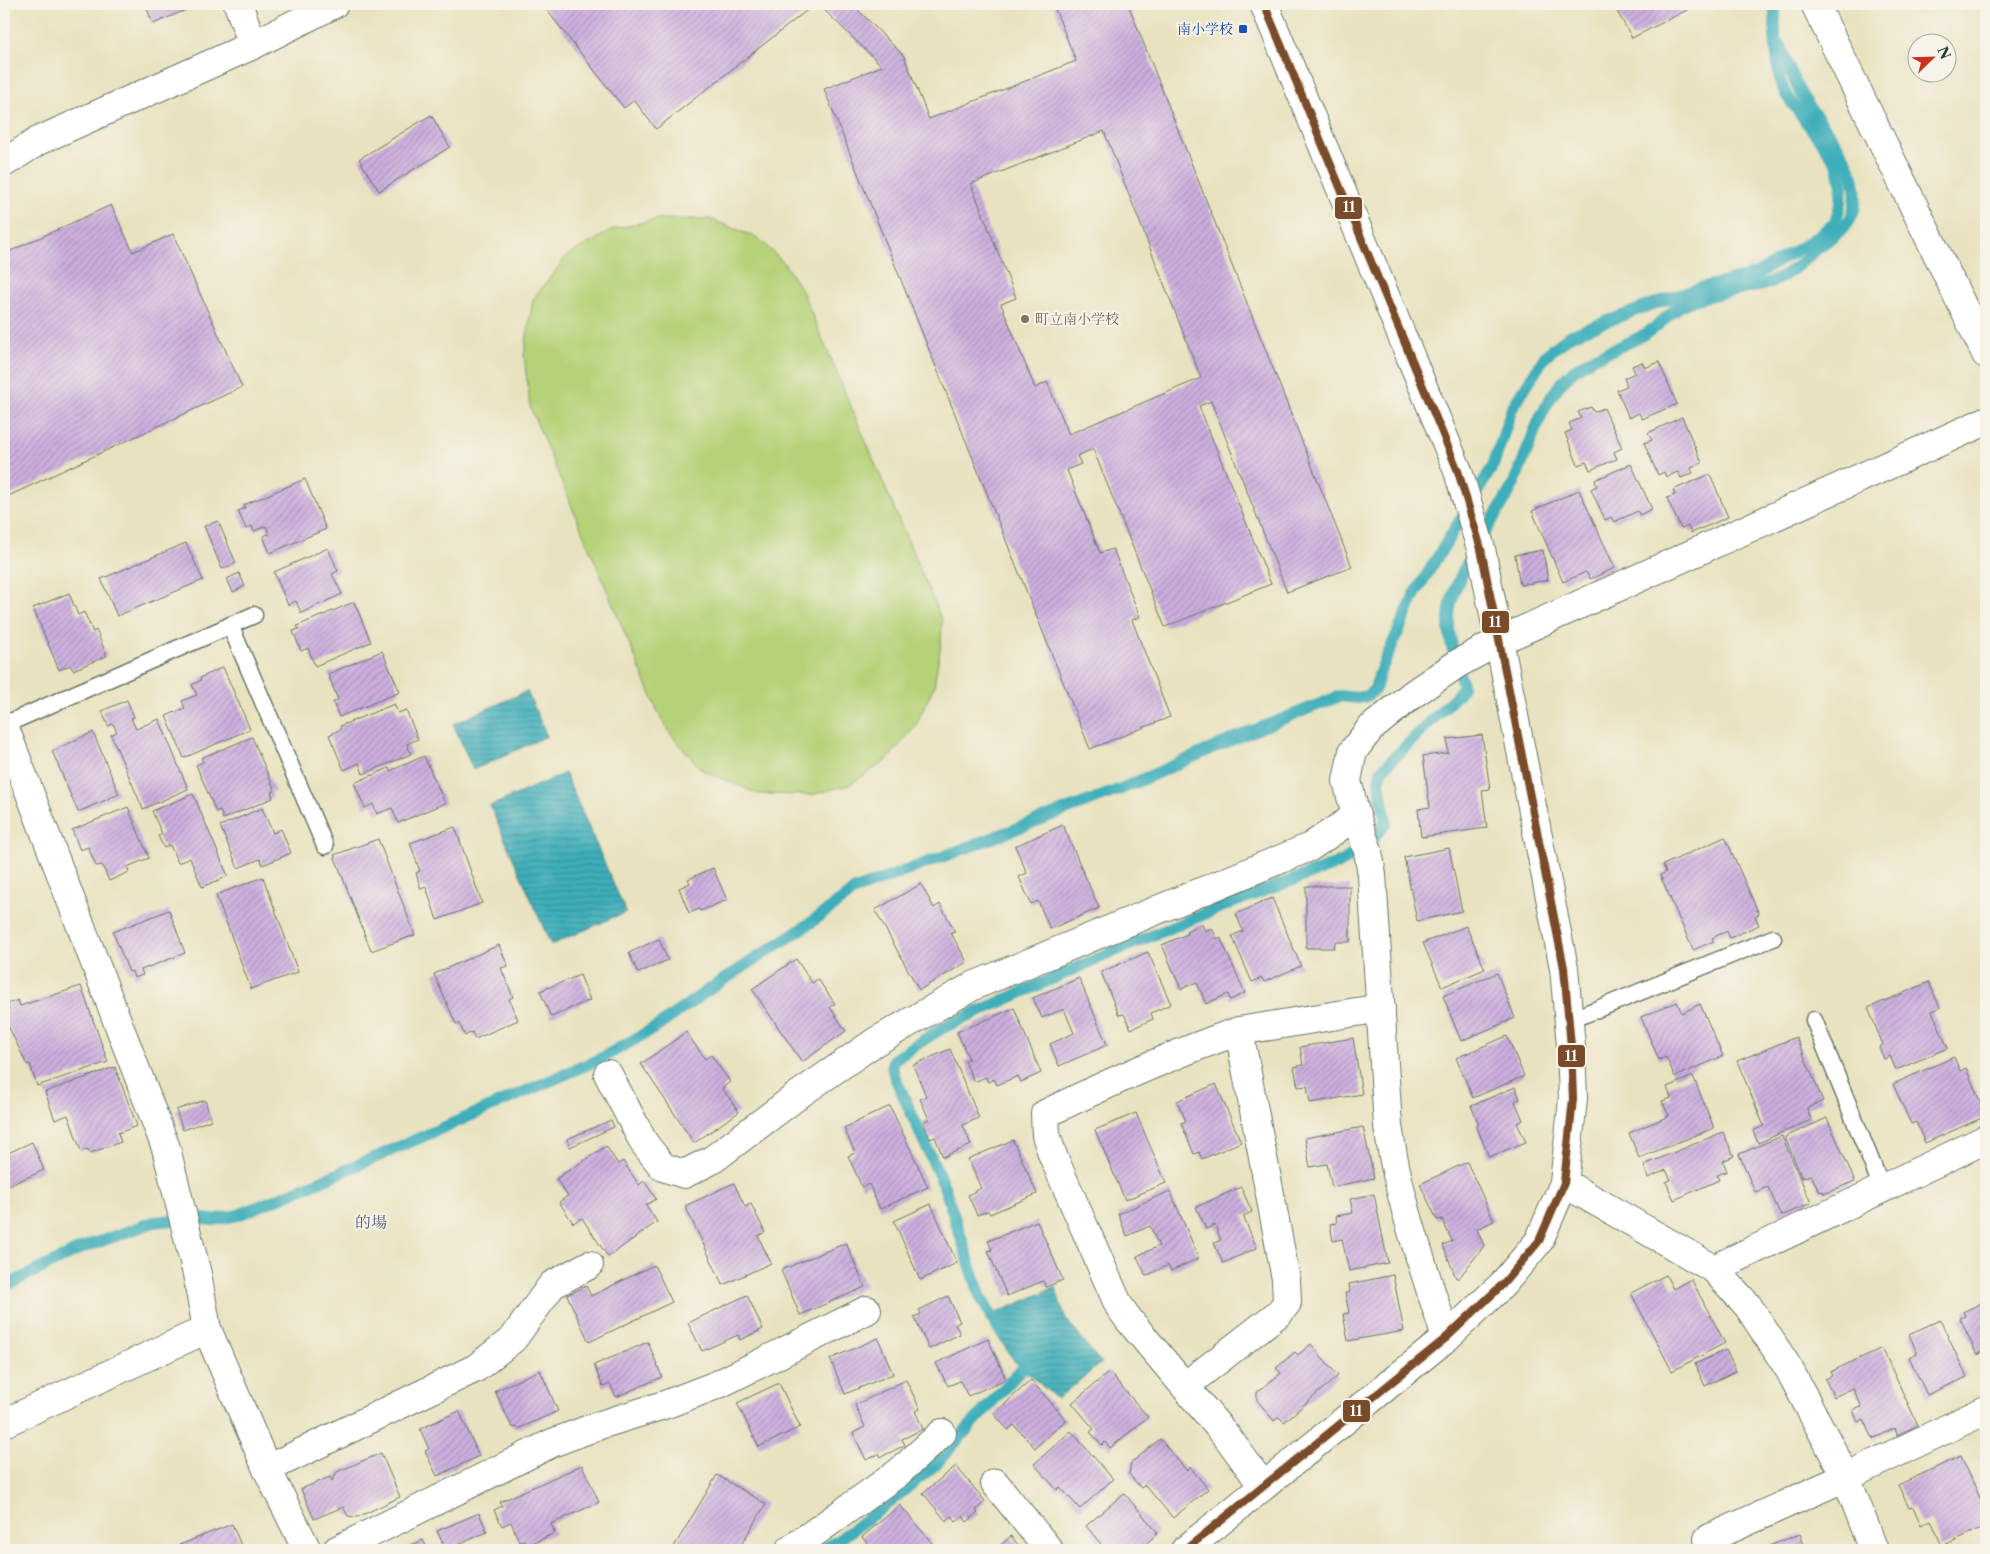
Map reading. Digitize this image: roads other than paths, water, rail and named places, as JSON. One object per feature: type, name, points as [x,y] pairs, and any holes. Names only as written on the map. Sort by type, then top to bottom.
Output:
[{"type":"street","points":[[238,4],[253,45]]},
{"type":"street","points":[[4,163],[38,141],[253,45],[334,4]]},
{"type":"street","points":[[1184,1550],[1446,1338],[1503,1284],[1539,1241],[1564,1183],[1573,1099],[1564,968],[1481,549],[1458,470],[1264,4]]},
{"type":"street","points":[[1815,4],[1986,354]]},
{"type":"street","points":[[1446,1338],[1392,1155],[1388,1126],[1372,875],[1368,851],[1346,781],[1353,751],[1370,730],[1413,694],[1457,664],[1499,641],[1986,421]]},
{"type":"street","points":[[4,725],[166,1148],[197,1274],[207,1329],[267,1469],[307,1550]]},
{"type":"street","points":[[608,1074],[644,1143],[664,1167],[684,1174],[712,1160],[801,1093],[875,1042],[972,986],[1310,846],[1356,816]]},
{"type":"street","points":[[1263,1486],[1185,1386],[1129,1320],[1120,1306],[1053,1156],[1046,1135],[1045,1114],[1090,1092],[1239,1031],[1381,1008]]},
{"type":"street","points":[[1185,1386],[1279,1313],[1287,1303],[1286,1279],[1239,1031]]},
{"type":"street","points":[[1714,1269],[1986,1139]]},
{"type":"street","points":[[1564,1183],[1714,1269],[1748,1306],[1789,1369],[1846,1477],[1874,1550]]},
{"type":"street","points":[[267,1469],[476,1368],[513,1339],[552,1285],[589,1265]]},
{"type":"street","points":[[337,1550],[552,1443],[600,1425],[667,1404],[719,1384],[866,1310]]},
{"type":"street","points":[[4,1423],[207,1329]]},
{"type":"street","points":[[1712,1550],[1708,1540],[1986,1410]]},
{"type":"street","points":[[790,1550],[898,1473],[942,1433]]},
{"type":"street","points":[[995,1483],[1049,1550]]},
{"type":"lane","points":[[4,725],[254,615]]},
{"type":"lane","points":[[230,625],[325,846]]},
{"type":"lane","points":[[1568,1021],[1773,938]]},
{"type":"lane","points":[[1814,1020],[1882,1188]]},
{"type":"water","points":[[527,691],[547,736],[473,770],[453,724]]},
{"type":"water","points":[[565,773],[626,912],[551,945],[490,806]]},
{"type":"water","points":[[1055,1287],[1066,1319],[1101,1363],[1057,1399],[1015,1362],[985,1318]]},
{"type":"waterway","points":[[4,1287],[82,1248],[154,1222],[193,1218],[213,1220],[238,1215],[335,1175],[602,1058],[658,1026],[711,988],[809,924],[855,890],[1121,789],[1240,736],[1340,696],[1357,698],[1367,696],[1375,689],[1380,672],[1415,594],[1493,466],[1512,408],[1546,355],[1571,335],[1704,287],[1757,274],[1805,245],[1835,223],[1841,202],[1842,185],[1837,163],[1786,95],[1780,81],[1775,37],[1775,12],[1772,4]]},
{"type":"waterway","points":[[999,1330],[981,1298],[944,1186],[894,1075],[893,1060],[942,1028],[1110,953],[1231,903],[1342,862],[1369,843],[1386,823],[1379,782],[1381,771],[1463,687],[1449,628],[1451,604],[1456,588],[1472,554],[1510,491],[1543,413],[1560,384],[1580,366],[1645,334],[1656,327],[1674,310],[1686,303],[1707,296],[1779,279],[1839,232],[1851,218],[1855,205],[1855,190],[1846,160],[1798,88],[1781,46]]},
{"type":"waterway","points":[[822,1550],[836,1542],[883,1507],[935,1465],[1026,1364],[1019,1355]]},
{"type":"place","name":"南小学校","points":[[1243,29]]},
{"type":"place","name":"町立南小学校","points":[[1025,319]]},
{"type":"district","name":"的場","points":[[371,1222]]}]
